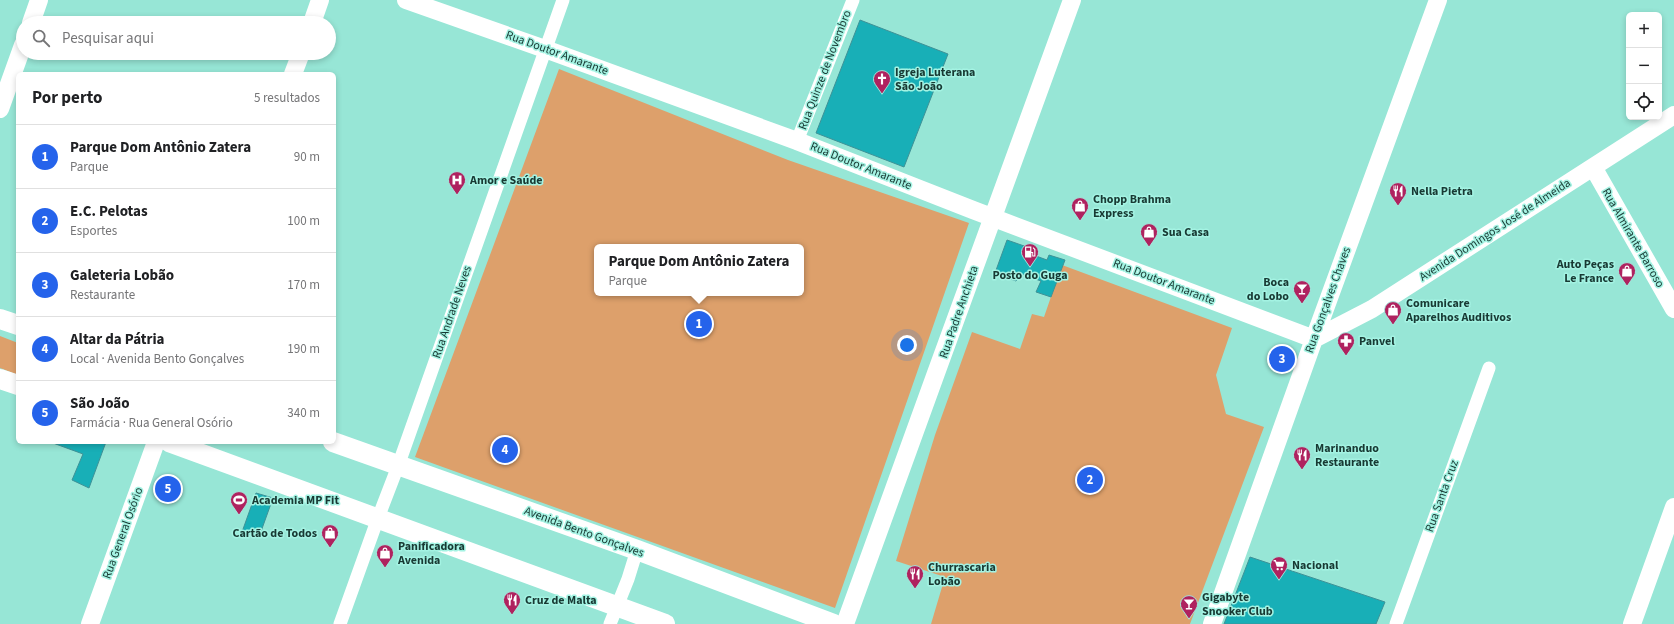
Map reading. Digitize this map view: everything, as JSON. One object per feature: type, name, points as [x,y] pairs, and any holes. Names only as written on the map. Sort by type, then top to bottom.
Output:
[{"type":"main road","points":[[0,319],[16,324]]},
{"type":"main road","points":[[0,379],[16,384]]},
{"type":"main road","name":"Avenida Bento Gonçalves","points":[[336,443],[637,550],[834,624]]},
{"type":"main road","points":[[175,444],[378,518],[614,615],[665,624]]},
{"type":"street","points":[[33,16],[39,0]]},
{"type":"street","points":[[314,16],[320,0]]},
{"type":"street","name":"Rua Doutor Amarante","points":[[406,0],[545,48],[797,141],[992,217],[1314,339]]},
{"type":"street","name":"Rua Andrade Neves","points":[[340,624],[398,466],[563,0]]},
{"type":"street","name":"Rua Quinze de Novembro","points":[[797,141],[853,0]]},
{"type":"street","name":"Rua Padre Anchieta","points":[[845,624],[1072,0]]},
{"type":"street","name":"Rua Gonçalves Chaves","points":[[1212,624],[1438,0]]},
{"type":"street","points":[[0,109],[18,60]]},
{"type":"street","points":[[294,72],[298,60]]},
{"type":"street","name":"Avenida Domingos José de Almeida","points":[[1314,339],[1372,309],[1674,115]]},
{"type":"street","name":"Rua Almirante Barroso","points":[[1593,167],[1674,309]]},
{"type":"street","name":"Rua Santa Cruz","points":[[1396,624],[1489,368]]},
{"type":"street","name":"Rua General Osório","points":[[90,624],[155,444]]},
{"type":"street","points":[[1632,624],[1674,507]]},
{"type":"street","points":[[614,615],[637,550]]},
{"type":"shaded area","points":[[559,69],[788,160],[969,223],[835,608],[415,457]]},
{"type":"shaded area","points":[[1062,265],[1232,328],[1216,375],[1226,414],[1264,427],[1190,624],[931,624],[945,577],[896,561],[935,435],[972,332],[1020,349],[1032,314],[1044,317]]},
{"type":"shaded area","points":[[0,336],[16,342],[16,374],[0,368]]},
{"type":"building","name":"Igreja Luterana São João","points":[[860,20],[948,54],[904,167],[816,133]]},
{"type":"building","name":"Posto do Guga","points":[[1007,240],[1027,247],[1025,252],[1047,260],[1049,255],[1065,260],[1051,297],[1036,292],[1041,281],[1019,273],[1016,281],[995,273]]},
{"type":"building","points":[[56,444],[105,444],[89,488],[72,480],[83,454]]},
{"type":"building","points":[[256,493],[273,498],[259,537],[242,532]]},
{"type":"building","name":"Nacional","points":[[1250,557],[1385,602],[1376,624],[1224,624]]},
{"type":"place","name":"Igreja Luterana São João","points":[[882,94]]},
{"type":"place","name":"Amor e Saúde","points":[[457,195]]},
{"type":"place","name":"Nella Pietra","points":[[1398,206]]},
{"type":"place","name":"Chopp Brahma Express","points":[[1080,221]]},
{"type":"place","name":"Sua Casa","points":[[1149,247]]},
{"type":"place","name":"Posto do Guga","points":[[1030,267]]},
{"type":"place","name":"Auto Peças Le France","points":[[1627,286]]},
{"type":"place","name":"Boca do Lobo","points":[[1302,304]]},
{"type":"place","name":"Parque Dom Antônio Zatera","points":[[699,324]]},
{"type":"place","name":"Comunicare Aparelhos Auditivos","points":[[1393,325]]},
{"type":"place","name":"Panvel","points":[[1346,356]]},
{"type":"place","name":"Galeteria Lobão","points":[[1282,359]]},
{"type":"place","name":"Altar da Pátria","points":[[505,450]]},
{"type":"place","name":"Marinanduo Restaurante","points":[[1302,470]]},
{"type":"place","name":"E.C. Pelotas","points":[[1090,480]]},
{"type":"place","name":"São João","points":[[168,489]]},
{"type":"place","name":"Academia MP Fit","points":[[239,515]]},
{"type":"place","name":"Cartão de Todos","points":[[330,548]]},
{"type":"place","name":"Panificadora Avenida","points":[[385,568]]},
{"type":"place","name":"Nacional","points":[[1279,580]]},
{"type":"place","name":"Churrascaria Lobão","points":[[915,589]]},
{"type":"place","name":"Cruz de Malta","points":[[512,615]]},
{"type":"place","name":"Gigabyte Snooker Club","points":[[1189,619]]}]
